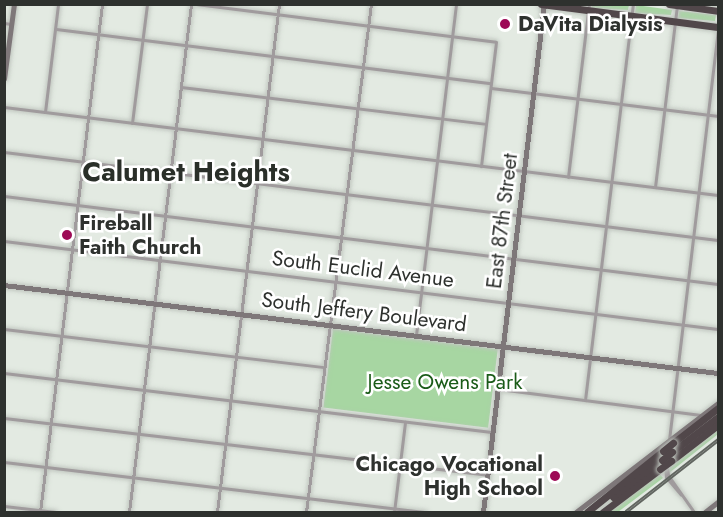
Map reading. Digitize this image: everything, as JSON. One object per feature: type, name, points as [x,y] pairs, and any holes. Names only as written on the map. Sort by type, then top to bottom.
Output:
[{"type":"highway","points":[[669,4],[718,11]]},
{"type":"highway","points":[[544,5],[589,8],[718,29]]},
{"type":"highway","points":[[587,513],[663,451],[671,441],[718,408]]},
{"type":"highway","points":[[603,513],[660,469],[718,417]]},
{"type":"highway","points":[[592,513],[662,460],[672,457],[718,425]]},
{"type":"main road","points":[[4,79],[14,4]]},
{"type":"main road","name":"East 87th Street","points":[[483,513],[544,5]]},
{"type":"main road","name":"South Jeffery Boulevard","points":[[4,285],[718,373]]},
{"type":"main road","points":[[576,513],[718,403]]},
{"type":"main road","points":[[705,513],[718,502]]},
{"type":"street","points":[[45,112],[58,4]]},
{"type":"street","points":[[40,512],[102,4]]},
{"type":"street","points":[[132,123],[147,4]]},
{"type":"street","points":[[129,513],[191,4]]},
{"type":"street","points":[[196,4],[496,42],[482,166]]},
{"type":"street","points":[[218,513],[279,4]]},
{"type":"street","points":[[306,513],[339,237],[359,109],[371,4]]},
{"type":"street","points":[[416,335],[456,4]]},
{"type":"street","points":[[585,400],[633,4]]},
{"type":"street","points":[[656,188],[678,5]]},
{"type":"street","points":[[568,177],[589,8]]},
{"type":"street","points":[[4,23],[11,24]]},
{"type":"street","points":[[694,513],[667,473],[672,411],[718,29]]},
{"type":"street","points":[[56,30],[447,78],[534,93],[718,116]]},
{"type":"street","points":[[181,87],[486,124]]},
{"type":"street","points":[[4,107],[718,195]]},
{"type":"street","points":[[4,152],[718,240]]},
{"type":"street","points":[[4,196],[718,284]]},
{"type":"street","name":"South Euclid Avenue","points":[[4,241],[718,329]]},
{"type":"street","points":[[4,329],[324,367]]},
{"type":"street","points":[[4,373],[493,432]]},
{"type":"street","points":[[498,389],[701,415]]},
{"type":"street","points":[[4,418],[488,475]]},
{"type":"street","points":[[395,511],[405,422]]},
{"type":"street","points":[[4,462],[426,513]]},
{"type":"street","points":[[4,506],[56,513]]},
{"type":"green space","points":[[592,5],[629,5],[628,10],[592,8]]},
{"type":"green space","points":[[636,5],[672,10],[671,15],[635,13]]},
{"type":"green space","points":[[679,11],[716,15],[715,21],[678,18]]},
{"type":"green space","name":"Jesse Owens Park","points":[[333,329],[498,349],[488,428],[323,407]]},
{"type":"green space","points":[[718,430],[718,434],[669,473],[670,467]]},
{"type":"green space","points":[[660,474],[663,478],[618,512],[610,512]]},
{"type":"railway","points":[[626,512],[718,440]]},
{"type":"place","name":"DaVita Dialysis","points":[[505,24]]},
{"type":"place","name":"Fireball Faith Church","points":[[67,235]]},
{"type":"place","name":"Chicago Vocational High School","points":[[555,476]]},
{"type":"district","name":"Calumet Heights","points":[[186,172]]}]
